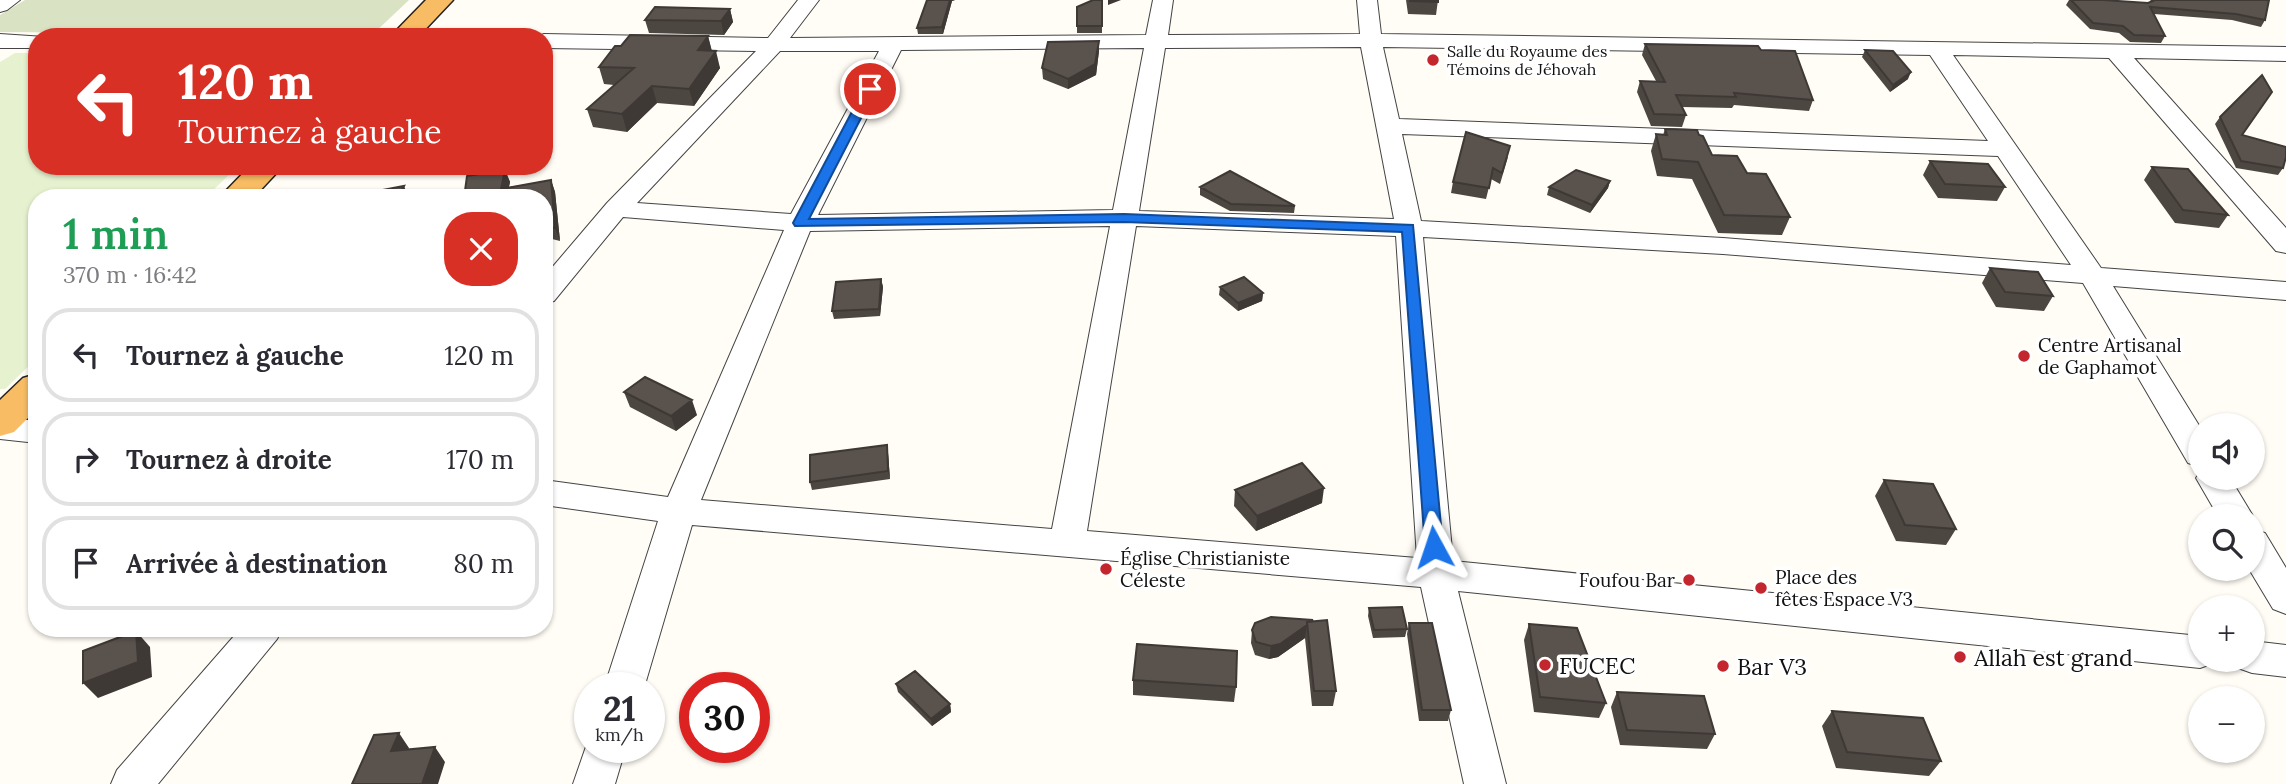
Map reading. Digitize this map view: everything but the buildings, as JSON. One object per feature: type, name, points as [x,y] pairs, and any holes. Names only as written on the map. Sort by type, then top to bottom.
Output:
[{"type":"highway","points":[[412,28],[440,0]]},
{"type":"highway","points":[[244,189],[259,175]]},
{"type":"highway","points":[[0,422],[28,396]]},
{"type":"street","points":[[0,6],[10,0]]},
{"type":"street","points":[[553,284],[616,209],[774,45],[810,0]]},
{"type":"street","points":[[1067,544],[1163,0]]},
{"type":"street","points":[[1367,0],[1371,40],[1409,228],[1436,574],[1485,784]]},
{"type":"street","points":[[553,41],[774,45],[1371,40],[2286,54]]},
{"type":"street","points":[[0,41],[28,41]]},
{"type":"street","points":[[629,672],[679,511],[800,223],[894,44]]},
{"type":"street","points":[[1937,49],[2092,275],[2188,435]]},
{"type":"street","points":[[2116,52],[2286,245]]},
{"type":"street","points":[[1388,126],[2007,149]]},
{"type":"street","points":[[616,209],[800,223],[1124,218],[1409,228],[1723,246],[2286,290]]},
{"type":"street","points":[[0,428],[28,431]]},
{"type":"street","points":[[553,493],[679,511],[1436,574],[2188,651]]},
{"type":"street","points":[[2265,564],[2286,599]]},
{"type":"street","points":[[132,784],[256,637]]},
{"type":"street","points":[[2265,659],[2286,661]]},
{"type":"street","points":[[594,784],[601,763]]},
{"type":"green space","points":[[25,0],[409,0],[379,28],[28,28],[28,32],[0,32],[0,15]]},
{"type":"green space","points":[[15,53],[28,53],[28,175],[229,175],[214,189],[28,189],[28,367],[5,389],[0,389],[0,62]]},
{"type":"place","name":"Salle du Royaume des Témoins de Jéhovah","points":[[1433,60]]},
{"type":"place","name":"Centre Artisanal de Gaphamot","points":[[2024,356]]},
{"type":"place","name":"Église Christianiste Céleste","points":[[1106,569]]},
{"type":"place","name":"Foufou Bar","points":[[1689,580]]},
{"type":"place","name":"Place des fêtes Espace V3","points":[[1761,588]]},
{"type":"place","name":"Allah est grand","points":[[1960,657]]},
{"type":"place","name":"FUCEC","points":[[1545,665]]},
{"type":"place","name":"Bar V3","points":[[1723,666]]},
{"type":"route","points":[[870,89],[800,223],[1124,218],[1409,228],[1434,547]]}]
